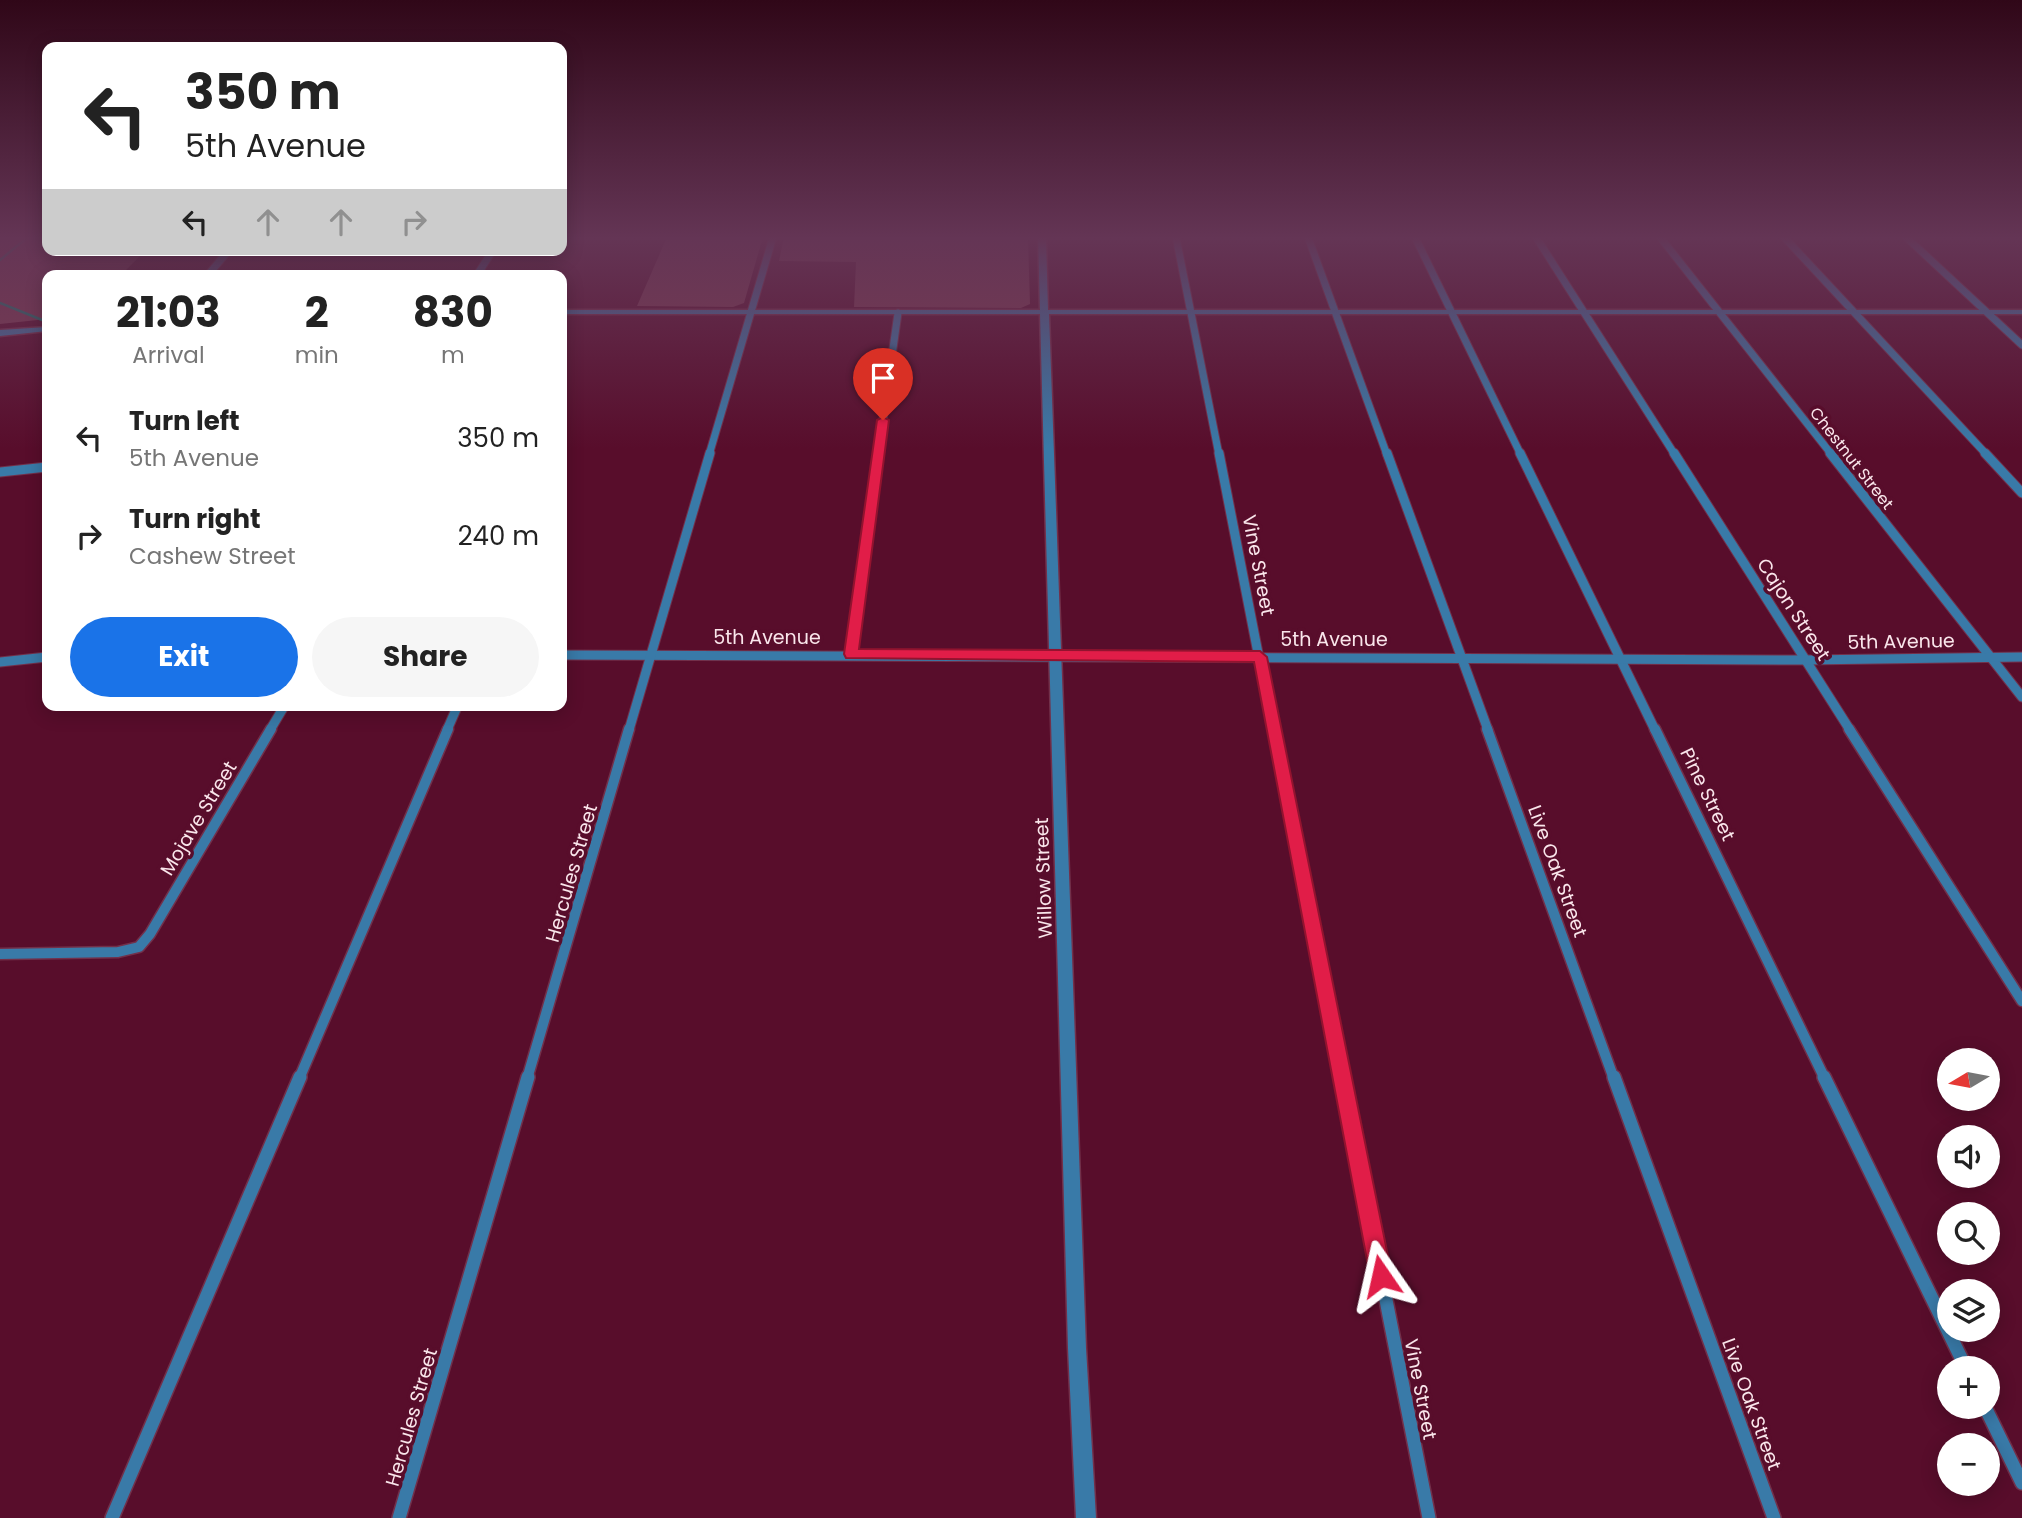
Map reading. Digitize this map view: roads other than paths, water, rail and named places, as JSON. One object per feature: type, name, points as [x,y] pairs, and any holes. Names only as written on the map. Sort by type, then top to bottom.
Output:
[{"type":"street","name":"Hercules Street","points":[[399,1518],[752,308]]},
{"type":"street","name":"Willow Street","points":[[1045,308],[1077,1334],[1086,1518]]},
{"type":"street","name":"Vine Street","points":[[1190,308],[1429,1518]]},
{"type":"street","name":"Live Oak Street","points":[[1335,308],[1774,1518]]},
{"type":"street","name":"Pine Street","points":[[1449,308],[1960,1356]]},
{"type":"street","name":"Cajon Street","points":[[1582,308],[2022,1001]]},
{"type":"street","name":"Chestnut Street","points":[[1716,308],[2022,697]]},
{"type":"street","points":[[1849,308],[2022,493]]},
{"type":"street","points":[[1983,308],[2022,345]]},
{"type":"street","points":[[567,312],[2022,312]]},
{"type":"street","points":[[851,654],[898,313]]},
{"type":"street","points":[[0,334],[42,330]]},
{"type":"street","points":[[0,472],[42,468]]},
{"type":"street","name":"5th Avenue","points":[[567,655],[1461,656],[1806,660],[2022,657]]},
{"type":"street","points":[[0,662],[42,658]]},
{"type":"street","name":"Mojave Street","points":[[0,954],[118,952],[139,947],[150,934],[281,711]]},
{"type":"street","points":[[112,1518],[455,711]]},
{"type":"street","points":[[1991,1419],[2022,1483]]},
{"type":"waterway","points":[[12,308],[42,320]]}]
